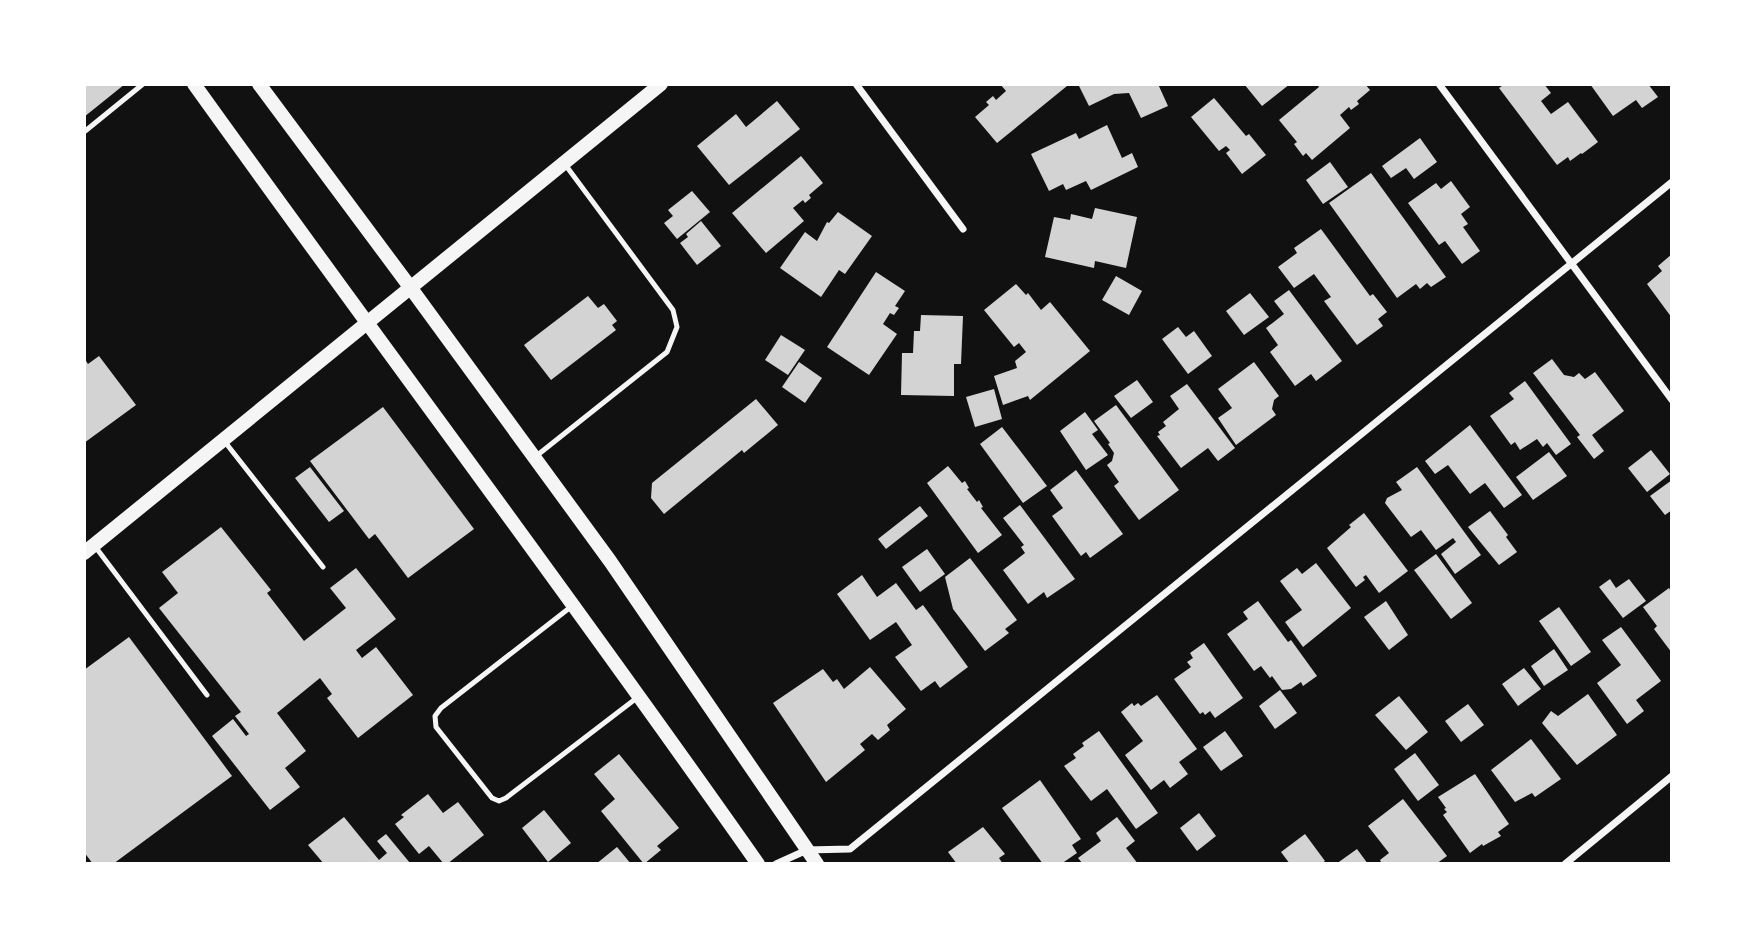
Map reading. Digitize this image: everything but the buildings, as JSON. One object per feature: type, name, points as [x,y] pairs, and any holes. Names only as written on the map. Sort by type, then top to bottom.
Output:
[{"type":"main road","points":[[194,84],[366,323],[575,605],[758,864]]},
{"type":"main road","points":[[258,84],[535,457],[675,654],[817,864]]},
{"type":"main road","points":[[89,549],[661,84]]},
{"type":"street","points":[[856,84],[963,229]]},
{"type":"street","points":[[1439,84],[1672,400]]},
{"type":"street","points":[[776,864],[807,850],[850,849],[1672,181]]},
{"type":"street","points":[[1565,864],[1672,776]]},
{"type":"lane","points":[[84,132],[143,84]]},
{"type":"lane","points":[[535,457],[667,352],[677,327],[673,310],[564,163]]},
{"type":"lane","points":[[223,439],[323,567]]},
{"type":"lane","points":[[89,549],[206,695]]},
{"type":"lane","points":[[575,605],[441,708],[435,716],[436,727],[492,798],[499,801],[640,695]]}]
